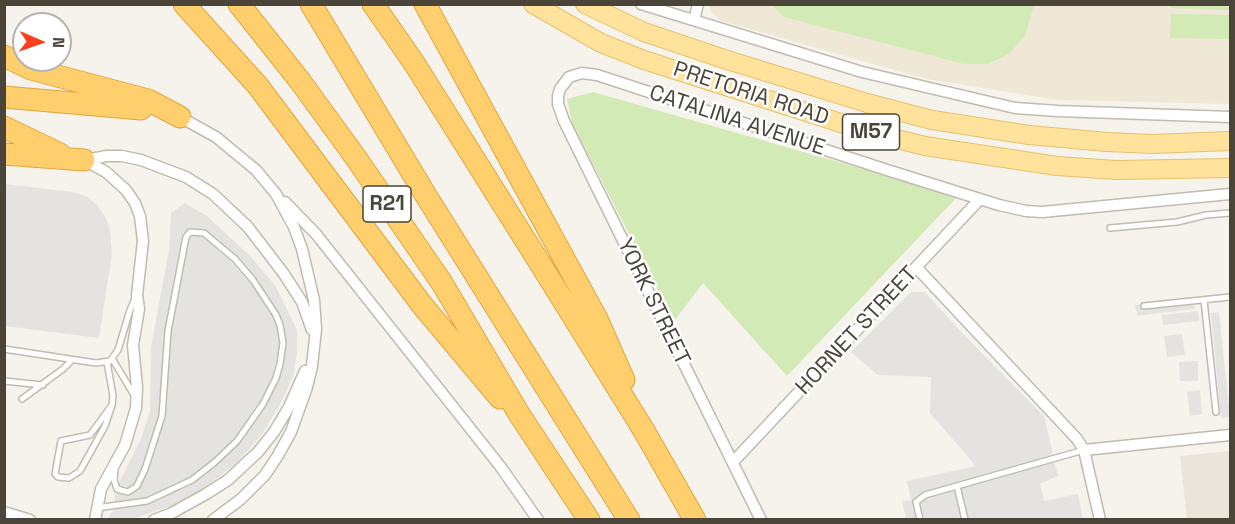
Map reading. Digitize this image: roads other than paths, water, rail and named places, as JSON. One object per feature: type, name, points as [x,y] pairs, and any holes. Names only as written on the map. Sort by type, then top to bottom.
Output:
[{"type":"highway","points":[[184,4],[258,86],[422,304],[495,394],[519,414]]},
{"type":"highway","points":[[199,4],[231,43],[258,86]]},
{"type":"highway","name":"R21","points":[[239,4],[300,81],[356,158],[435,274],[488,358],[519,414],[589,519]]},
{"type":"highway","points":[[311,4],[425,194],[629,519]]},
{"type":"highway","points":[[373,4],[414,63],[643,429],[695,519]]},
{"type":"highway","points":[[425,4],[597,319],[613,352],[643,429]]},
{"type":"highway","points":[[4,56],[31,69],[148,100],[180,117]]},
{"type":"highway","points":[[4,97],[99,104],[180,117]]},
{"type":"highway","points":[[4,127],[46,148],[78,159]]},
{"type":"highway","points":[[4,153],[78,159]]},
{"type":"main road","name":"PRETORIA ROAD","points":[[533,4],[601,42],[644,60],[872,133],[925,146],[1057,166],[1116,170],[1230,168]]},
{"type":"main road","name":"PRETORIA ROAD","points":[[585,4],[644,32],[723,59],[867,103],[932,120],[1029,135],[1107,142],[1153,144],[1230,141]]},
{"type":"street","points":[[641,4],[862,72],[1015,108],[1230,117]]},
{"type":"street","points":[[694,20],[698,4]]},
{"type":"street","name":"CATALINA AVENUE","points":[[564,83],[569,77],[582,73],[597,75],[1015,209],[1035,212],[1230,194]]},
{"type":"street","name":"YORK STREET","points":[[564,83],[560,89],[558,104],[564,121],[761,519]]},
{"type":"street","points":[[180,117],[216,137],[256,170],[276,194],[316,234],[500,466],[538,519]]},
{"type":"street","points":[[78,159],[122,156],[141,160],[186,177],[213,194],[248,227],[295,289],[306,313],[314,344],[300,386],[274,432],[258,452],[228,480],[170,514],[154,519]]},
{"type":"street","points":[[78,159],[97,166],[117,181],[135,203],[140,216],[143,241],[137,295],[139,309],[133,345],[137,399],[131,429],[101,489],[96,514]]},
{"type":"street","points":[[213,519],[241,499],[265,475],[282,449],[307,387],[314,344],[314,300],[307,266],[294,227],[276,194]]},
{"type":"street","name":"HORNET STREET","points":[[733,462],[980,199]]},
{"type":"street","points":[[917,268],[1069,429],[1084,450],[1100,519]]},
{"type":"street","points":[[1084,450],[1230,435]]},
{"type":"street","points":[[4,512],[30,519]]},
{"type":"lane","points":[[1110,228],[1177,222],[1206,215],[1230,213]]},
{"type":"lane","points":[[96,514],[147,501],[192,480],[237,441],[263,404],[276,378],[283,343],[276,315],[253,280],[235,259],[204,233],[190,232],[186,237],[168,331],[162,417],[145,469],[133,490],[123,492],[117,489],[114,480],[115,463]]},
{"type":"lane","points":[[112,405],[90,435],[61,441],[55,474],[58,477],[69,478],[80,471],[105,426],[112,405],[110,361],[118,350],[137,295]]},
{"type":"lane","points":[[1144,306],[1230,297]]},
{"type":"lane","points":[[1204,300],[1216,412]]},
{"type":"lane","points":[[4,350],[96,363],[110,361]]},
{"type":"lane","points":[[22,399],[43,385],[72,360]]},
{"type":"lane","points":[[110,361],[137,399]]},
{"type":"lane","points":[[4,381],[43,385]]},
{"type":"lane","points":[[920,519],[916,507],[918,498],[1084,450]]},
{"type":"lane","points":[[957,486],[965,519]]}]
